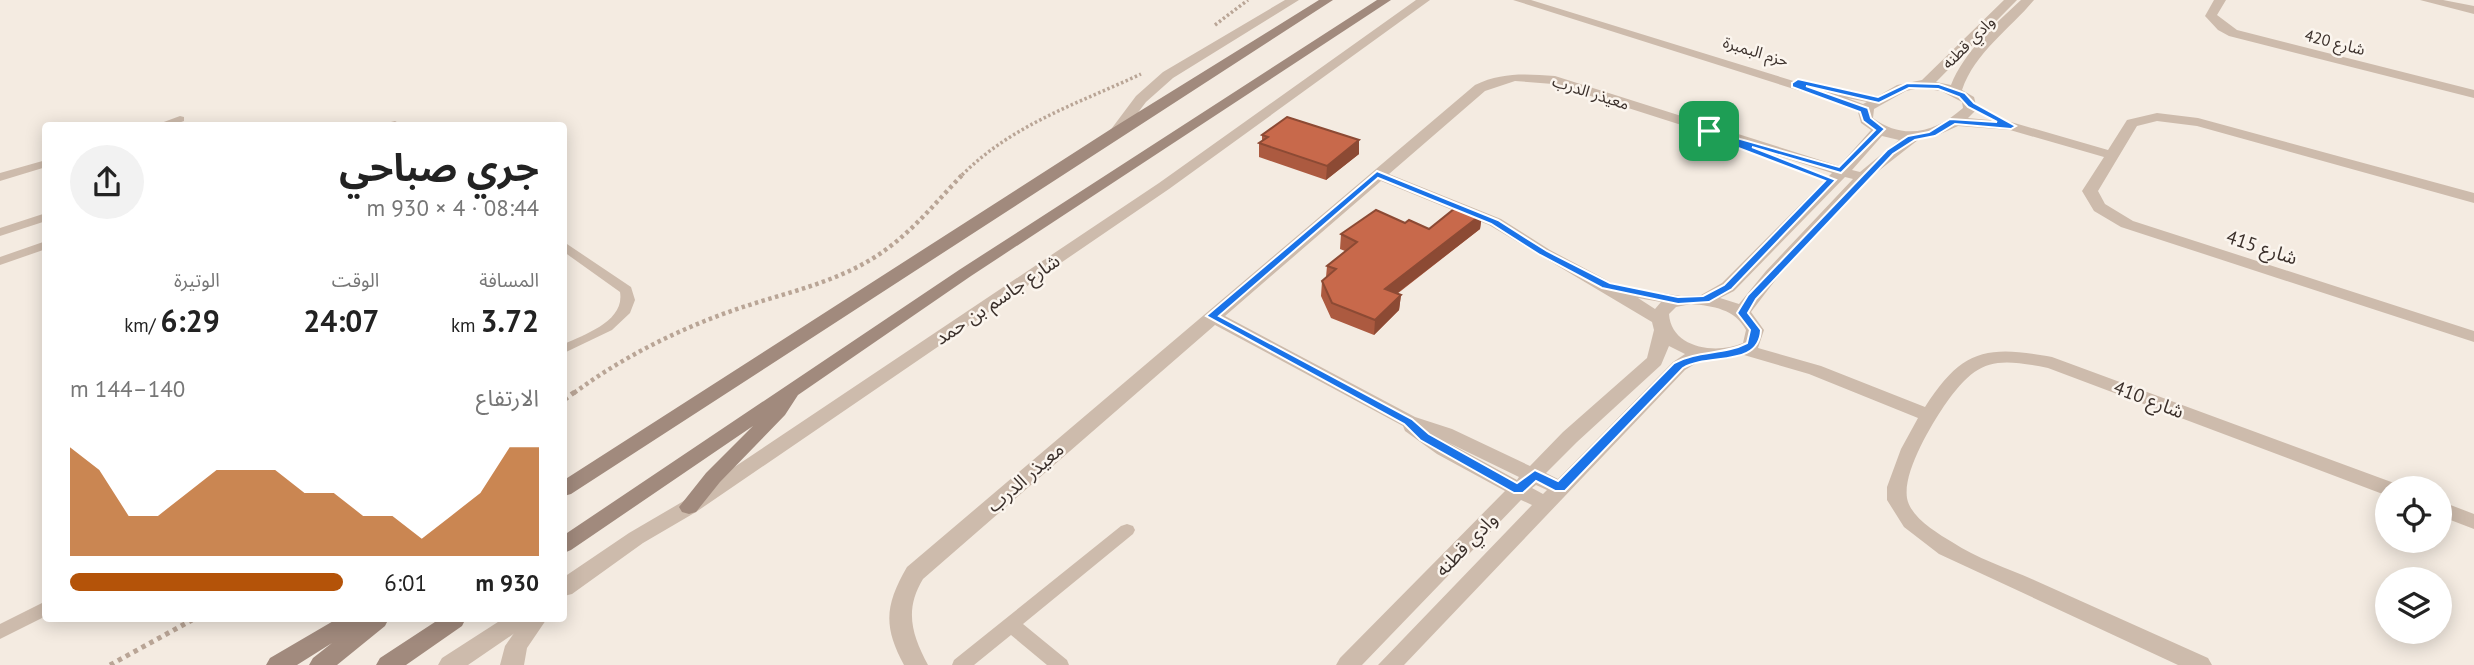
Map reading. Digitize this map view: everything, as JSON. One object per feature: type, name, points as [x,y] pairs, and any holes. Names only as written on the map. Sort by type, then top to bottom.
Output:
[{"type":"main road","points":[[567,487],[1116,132],[1327,0]]},
{"type":"main road","name":"شارع جاسم بن حمد","points":[[567,543],[799,383],[1385,0]]},
{"type":"main road","points":[[690,507],[707,481],[777,413],[799,383]]},
{"type":"main road","points":[[278,665],[349,622]]},
{"type":"main road","points":[[321,665],[375,622]]},
{"type":"main road","points":[[388,665],[451,622]]},
{"type":"street","points":[[1116,132],[1141,99],[1168,75],[1293,0]]},
{"type":"street","name":"شارع جاسم بن حمد","points":[[567,586],[636,538],[690,507],[1164,186],[1424,0]]},
{"type":"street","name":"حزم البمبرة","points":[[1519,0],[1797,83],[1879,100]]},
{"type":"street","name":"وادي قطنه","points":[[1925,85],[2011,0]]},
{"type":"street","name":"وادي قطنه","points":[[1955,92],[1959,77],[2028,0]]},
{"type":"street","name":"شارع 420","points":[[2220,0],[2211,16],[2221,27],[2233,33],[2474,94]]},
{"type":"street","points":[[2426,0],[2474,10]]},
{"type":"street","name":"معيذر الدرب","points":[[916,665],[903,639],[898,616],[905,587],[915,573],[1480,88],[1515,77],[1555,80],[1709,131],[1736,144],[1859,183]]},
{"type":"street","name":"حزم البمبرة","points":[[1797,83],[1865,110]]},
{"type":"street","points":[[1912,138],[1880,129],[1866,120],[1865,110],[1907,86],[1925,85],[1966,97],[1971,105],[2011,126]]},
{"type":"street","points":[[1742,313],[1760,287],[1890,152],[1912,138],[1932,134],[1954,121],[1971,105]]},
{"type":"street","name":"شارع 415","points":[[2474,198],[2198,122],[2170,117],[2146,118],[2132,123],[2090,191],[2091,199],[2111,216],[2474,337]]},
{"type":"street","points":[[1954,121],[2011,126],[2111,155]]},
{"type":"street","points":[[1705,299],[1728,287],[1880,129]]},
{"type":"street","points":[[1377,174],[1495,222],[1544,253],[1606,286],[1661,325],[1677,343],[1712,355]]},
{"type":"street","points":[[1606,286],[1678,300],[1705,299],[1731,307],[1753,324],[1751,342],[1927,415]]},
{"type":"street","points":[[1661,325],[1664,308],[1678,300]]},
{"type":"street","points":[[1212,316],[1408,421],[1445,433],[1560,488]]},
{"type":"street","name":"وادي قطنه","points":[[1348,665],[1570,437],[1655,361],[1659,354],[1661,325]]},
{"type":"street","name":"وادي قطنه","points":[[1390,665],[1679,366],[1693,357],[1736,353],[1751,342]]},
{"type":"street","name":"شارع 410","points":[[2200,665],[1946,549],[1922,532],[1897,499],[1896,483],[1927,415],[1959,373],[1970,364],[1996,358],[2029,358],[2076,371],[2375,483]]},
{"type":"street","points":[[1408,421],[1424,437],[1544,503]]},
{"type":"street","points":[[2452,513],[2474,522]]},
{"type":"street","points":[[450,665],[514,622]]},
{"type":"street","points":[[512,665],[516,646],[534,622]]},
{"type":"lane","points":[[171,122],[180,119]]},
{"type":"lane","points":[[0,177],[42,164]]},
{"type":"lane","points":[[0,232],[42,218]]},
{"type":"lane","points":[[0,261],[42,246]]},
{"type":"lane","points":[[567,248],[626,290],[629,303],[612,324],[567,347]]},
{"type":"lane","points":[[567,256],[581,258]]},
{"type":"lane","points":[[961,665],[1013,626],[1127,530]]},
{"type":"lane","points":[[0,632],[42,610]]},
{"type":"lane","points":[[1013,626],[1060,665]]},
{"type":"path","points":[[1206,32],[1248,0]]},
{"type":"path","points":[[567,398],[606,371],[678,333],[721,315],[830,278],[874,258],[916,226],[973,164],[1005,138],[1033,121],[1142,73]]},
{"type":"path","points":[[110,665],[188,622]]},
{"type":"building","points":[[1287,117],[1359,140],[1327,166],[1259,143],[1268,137],[1262,135]]},
{"type":"building","points":[[1459,205],[1482,214],[1385,289],[1401,295],[1375,320],[1332,303],[1322,281],[1336,269],[1327,266],[1357,242],[1341,234],[1376,210],[1405,223],[1409,220],[1429,229]]},
{"type":"route","points":[[1798,82],[1842,94],[1879,100],[1907,86],[1920,84],[1939,87],[1962,95],[1971,105],[2011,126],[1954,121],[1932,134],[1905,141],[1890,152],[1752,297],[1742,313],[1755,330],[1755,341],[1751,346],[1736,353],[1693,357],[1685,361],[1560,488],[1535,475],[1518,489],[1424,437],[1408,421],[1212,316],[1377,174],[1495,222],[1544,253],[1606,286],[1678,300],[1705,299],[1728,287],[1832,180],[1709,131],[1841,171],[1880,129],[1866,120],[1865,110],[1795,85],[1798,82]]}]
